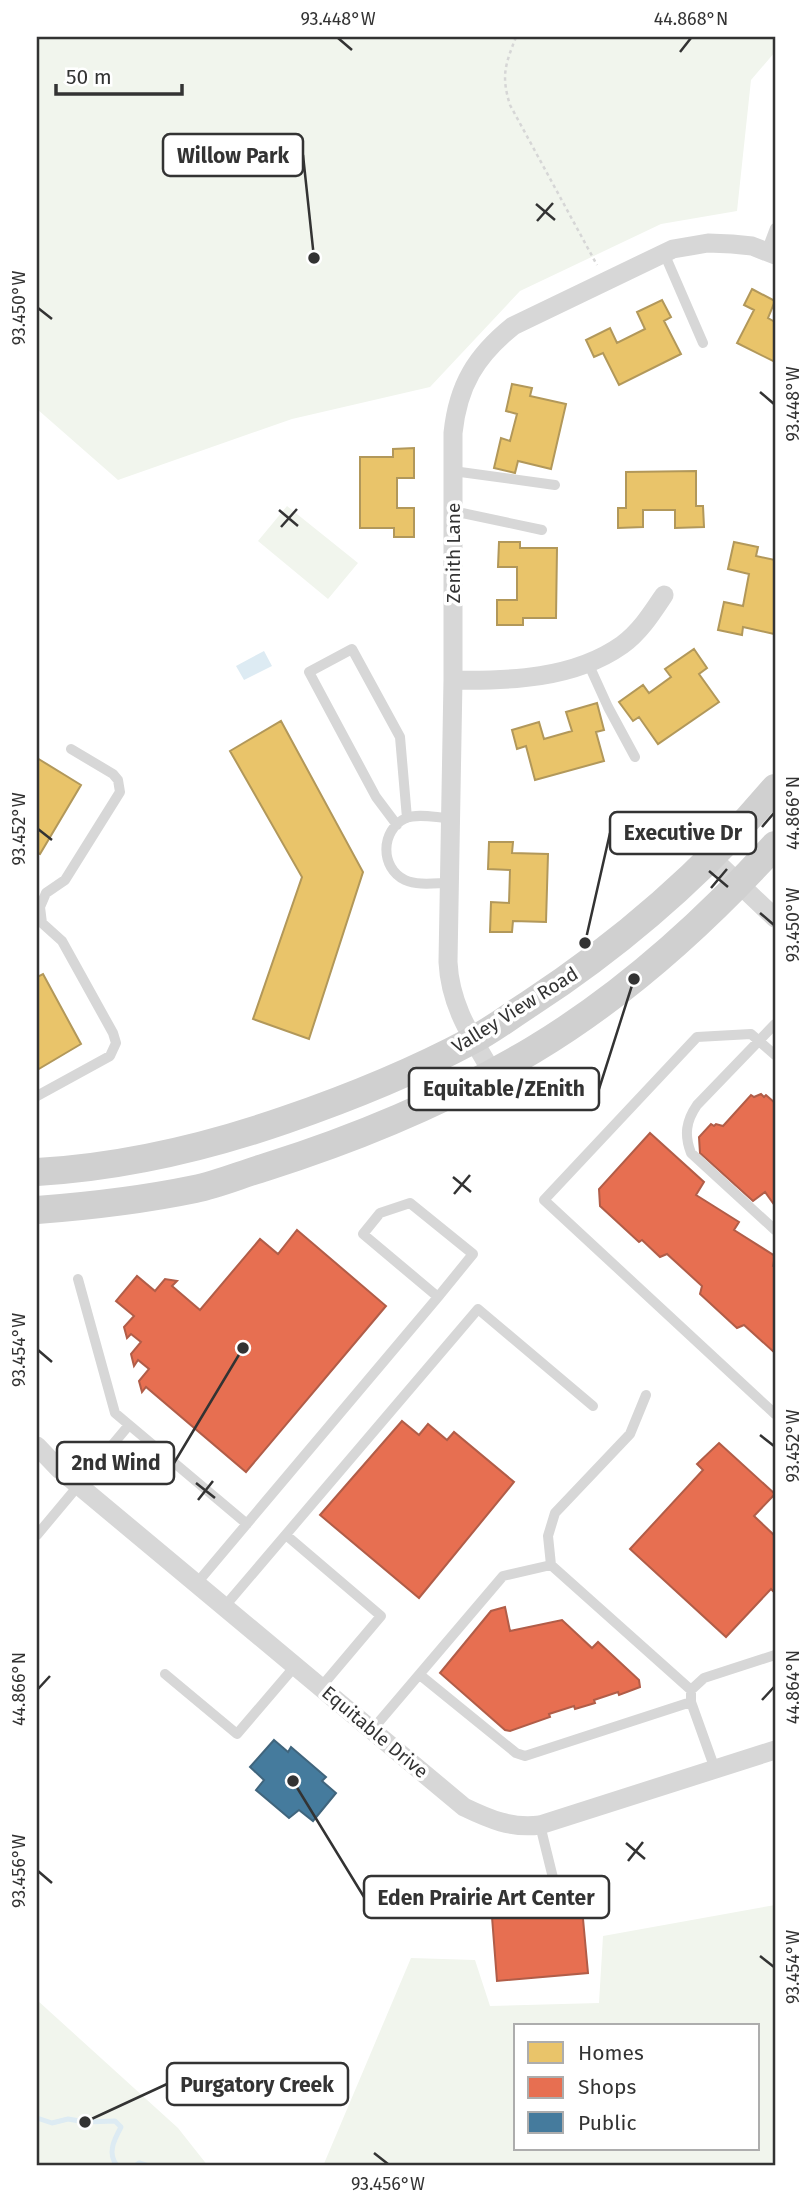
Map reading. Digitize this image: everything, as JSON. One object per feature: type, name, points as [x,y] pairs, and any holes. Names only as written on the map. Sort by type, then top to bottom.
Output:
[{"type":"main road","name":"Valley View Road","points":[[37,1172],[133,1161],[222,1141],[344,1099],[473,1040],[564,981],[637,926],[687,882],[775,788]]},
{"type":"main road","name":"Valley View Road","points":[[37,1210],[103,1205],[197,1188],[377,1128],[492,1072],[533,1050],[612,996],[739,884],[775,845]]},
{"type":"street","name":"Zenith Lane","points":[[492,1072],[454,1003],[449,985],[455,408],[463,385],[492,343],[513,326],[605,281],[673,249],[708,243],[752,246],[770,254]]},
{"type":"street","points":[[453,680],[500,681],[551,674],[588,663],[622,645],[643,625],[664,595]]},
{"type":"street","points":[[711,857],[775,918]]},
{"type":"street","name":"Equitable Drive","points":[[37,1446],[59,1469],[464,1807],[486,1818],[509,1825],[540,1825],[775,1750]]},
{"type":"lane","points":[[770,254],[775,228]]},
{"type":"lane","points":[[664,253],[704,343]]},
{"type":"lane","points":[[453,471],[555,485]]},
{"type":"lane","points":[[453,511],[542,530]]},
{"type":"lane","points":[[397,825],[376,797],[309,672],[352,649],[400,737],[407,818]]},
{"type":"lane","points":[[588,663],[635,757]]},
{"type":"lane","points":[[37,1096],[110,1056],[116,1044],[113,1033],[62,941],[41,923],[40,907],[46,893],[65,880],[120,792],[118,780],[113,774],[71,748]]},
{"type":"lane","points":[[449,883],[409,882],[394,872],[386,853],[390,835],[397,825],[407,818],[450,818]]},
{"type":"lane","points":[[775,1024],[697,1105],[688,1121],[687,1144],[691,1153],[775,1230]]},
{"type":"lane","points":[[775,1055],[751,1034],[697,1037],[544,1200],[775,1414]]},
{"type":"lane","points":[[197,1583],[438,1297],[473,1254],[410,1203],[380,1213],[363,1234],[438,1297]]},
{"type":"lane","points":[[78,1279],[115,1413],[247,1524]]},
{"type":"lane","points":[[225,1606],[478,1309],[593,1406]]},
{"type":"lane","points":[[646,1395],[630,1433],[555,1513],[550,1525],[547,1548],[551,1565],[691,1690]]},
{"type":"lane","points":[[37,1535],[129,1425]]},
{"type":"lane","points":[[286,1535],[381,1616],[321,1687]]},
{"type":"lane","points":[[372,1730],[503,1576],[551,1565]]},
{"type":"lane","points":[[715,1769],[691,1702],[691,1690],[704,1678],[775,1655]]},
{"type":"lane","points":[[166,1674],[237,1734],[296,1665]]},
{"type":"lane","points":[[420,1675],[516,1753],[525,1756],[691,1702]]},
{"type":"lane","points":[[540,1825],[556,1890]]},
{"type":"lane","points":[[498,1895],[526,1895],[570,1887]]},
{"type":"path","points":[[516,37],[505,68],[504,84],[510,105],[537,150],[605,281]]},
{"type":"shaded area","points":[[37,37],[775,37],[775,52],[751,80],[737,211],[661,224],[520,291],[430,387],[292,419],[118,480],[37,409]]},
{"type":"shaded area","points":[[287,506],[358,563],[328,599],[258,541]]},
{"type":"shaded area","points":[[264,651],[272,666],[244,680],[236,666]]},
{"type":"shaded area","points":[[775,1905],[775,2166],[323,2166],[411,1958],[475,1960],[490,2006],[599,2003],[603,1936]]},
{"type":"shaded area","points":[[37,2000],[178,2128],[208,2166],[37,2166]]},
{"type":"building: Homes","points":[[752,289],[775,301],[768,318],[775,322],[775,362],[737,343],[754,310],[744,305]]},
{"type":"building: Homes","points":[[662,300],[671,317],[664,321],[681,354],[619,385],[603,353],[594,357],[586,340],[610,328],[617,343],[645,329],[637,312]]},
{"type":"building: Homes","points":[[512,384],[532,388],[530,396],[566,404],[551,469],[518,461],[515,473],[494,468],[501,438],[510,441],[517,414],[506,411]]},
{"type":"building: Homes","points":[[414,448],[414,478],[397,478],[397,508],[414,508],[414,537],[394,537],[394,528],[360,528],[360,457],[393,457],[393,449]]},
{"type":"building: Homes","points":[[696,471],[696,506],[703,506],[704,527],[675,528],[675,510],[643,510],[643,527],[618,528],[618,508],[626,508],[626,472]]},
{"type":"building: Homes","points":[[499,542],[520,542],[520,548],[557,548],[556,618],[523,618],[523,625],[497,625],[497,600],[517,600],[517,567],[498,567]]},
{"type":"building: Homes","points":[[734,542],[758,547],[756,556],[775,560],[774,634],[743,627],[742,635],[718,630],[724,602],[743,606],[749,574],[728,569]]},
{"type":"building: Homes","points":[[694,649],[707,668],[699,674],[719,702],[658,744],[639,717],[633,721],[619,702],[643,685],[649,693],[671,677],[665,669]]},
{"type":"building: Homes","points":[[597,703],[604,730],[596,732],[604,761],[535,780],[526,746],[517,749],[512,730],[539,722],[544,739],[572,731],[566,712]]},
{"type":"building: Homes","points":[[281,721],[363,872],[309,1039],[253,1019],[302,877],[230,751]]},
{"type":"building: Homes","points":[[37,758],[81,785],[40,854],[37,853]]},
{"type":"building: Homes","points":[[489,842],[513,842],[512,853],[548,854],[546,922],[513,921],[512,932],[490,932],[491,902],[509,903],[510,870],[488,869]]},
{"type":"building: Homes","points":[[43,974],[81,1044],[37,1070],[37,977]]},
{"type":"building: Shops","points":[[761,1094],[775,1103],[775,1206],[765,1192],[753,1201],[700,1153],[699,1137],[711,1124],[723,1126],[751,1095],[754,1097]]},
{"type":"building: Shops","points":[[650,1133],[704,1182],[696,1195],[739,1222],[734,1230],[775,1256],[775,1353],[744,1325],[737,1328],[700,1294],[702,1286],[667,1254],[660,1257],[642,1240],[639,1242],[600,1206],[599,1189]]},
{"type":"building: Shops","points":[[297,1230],[386,1306],[246,1472],[146,1387],[142,1392],[139,1381],[149,1369],[138,1360],[134,1366],[131,1354],[141,1342],[131,1334],[127,1338],[124,1327],[134,1316],[116,1301],[137,1276],[155,1291],[165,1279],[177,1281],[172,1286],[200,1310],[260,1239],[278,1254]]},
{"type":"building: Shops","points":[[402,1421],[419,1435],[428,1424],[447,1440],[454,1432],[514,1482],[419,1598],[320,1515]]},
{"type":"building: Shops","points":[[719,1443],[775,1494],[754,1516],[774,1535],[775,1533],[775,1593],[771,1589],[726,1637],[630,1549],[703,1470],[697,1464]]},
{"type":"building: Shops","points":[[505,1607],[510,1631],[562,1620],[592,1648],[598,1642],[639,1680],[640,1687],[594,1700],[595,1703],[575,1709],[574,1706],[549,1714],[550,1717],[510,1731],[505,1730],[440,1673],[491,1611]]},
{"type":"building: Shops","points":[[582,1908],[588,1973],[497,1981],[492,1917]]},
{"type":"building: Public","points":[[274,1740],[288,1752],[291,1747],[326,1777],[322,1781],[336,1793],[313,1821],[299,1810],[289,1818],[256,1790],[264,1780],[250,1767]]},
{"type":"waterway","points":[[37,2118],[52,2123],[68,2119],[85,2122],[115,2121],[121,2127],[112,2151],[117,2166]]},
{"type":"waterway","points":[[135,2166],[139,2163],[149,2166]]},
{"type":"place","name":"Willow Park","points":[[314,258]]},
{"type":"place","name":"Executive Dr","points":[[585,943]]},
{"type":"place","name":"Equitable/ZEnith","points":[[634,979]]},
{"type":"place","name":"2nd Wind","points":[[243,1348]]},
{"type":"place","name":"Eden Prairie Art Center","points":[[293,1781]]},
{"type":"place","name":"Purgatory Creek","points":[[85,2122]]}]
